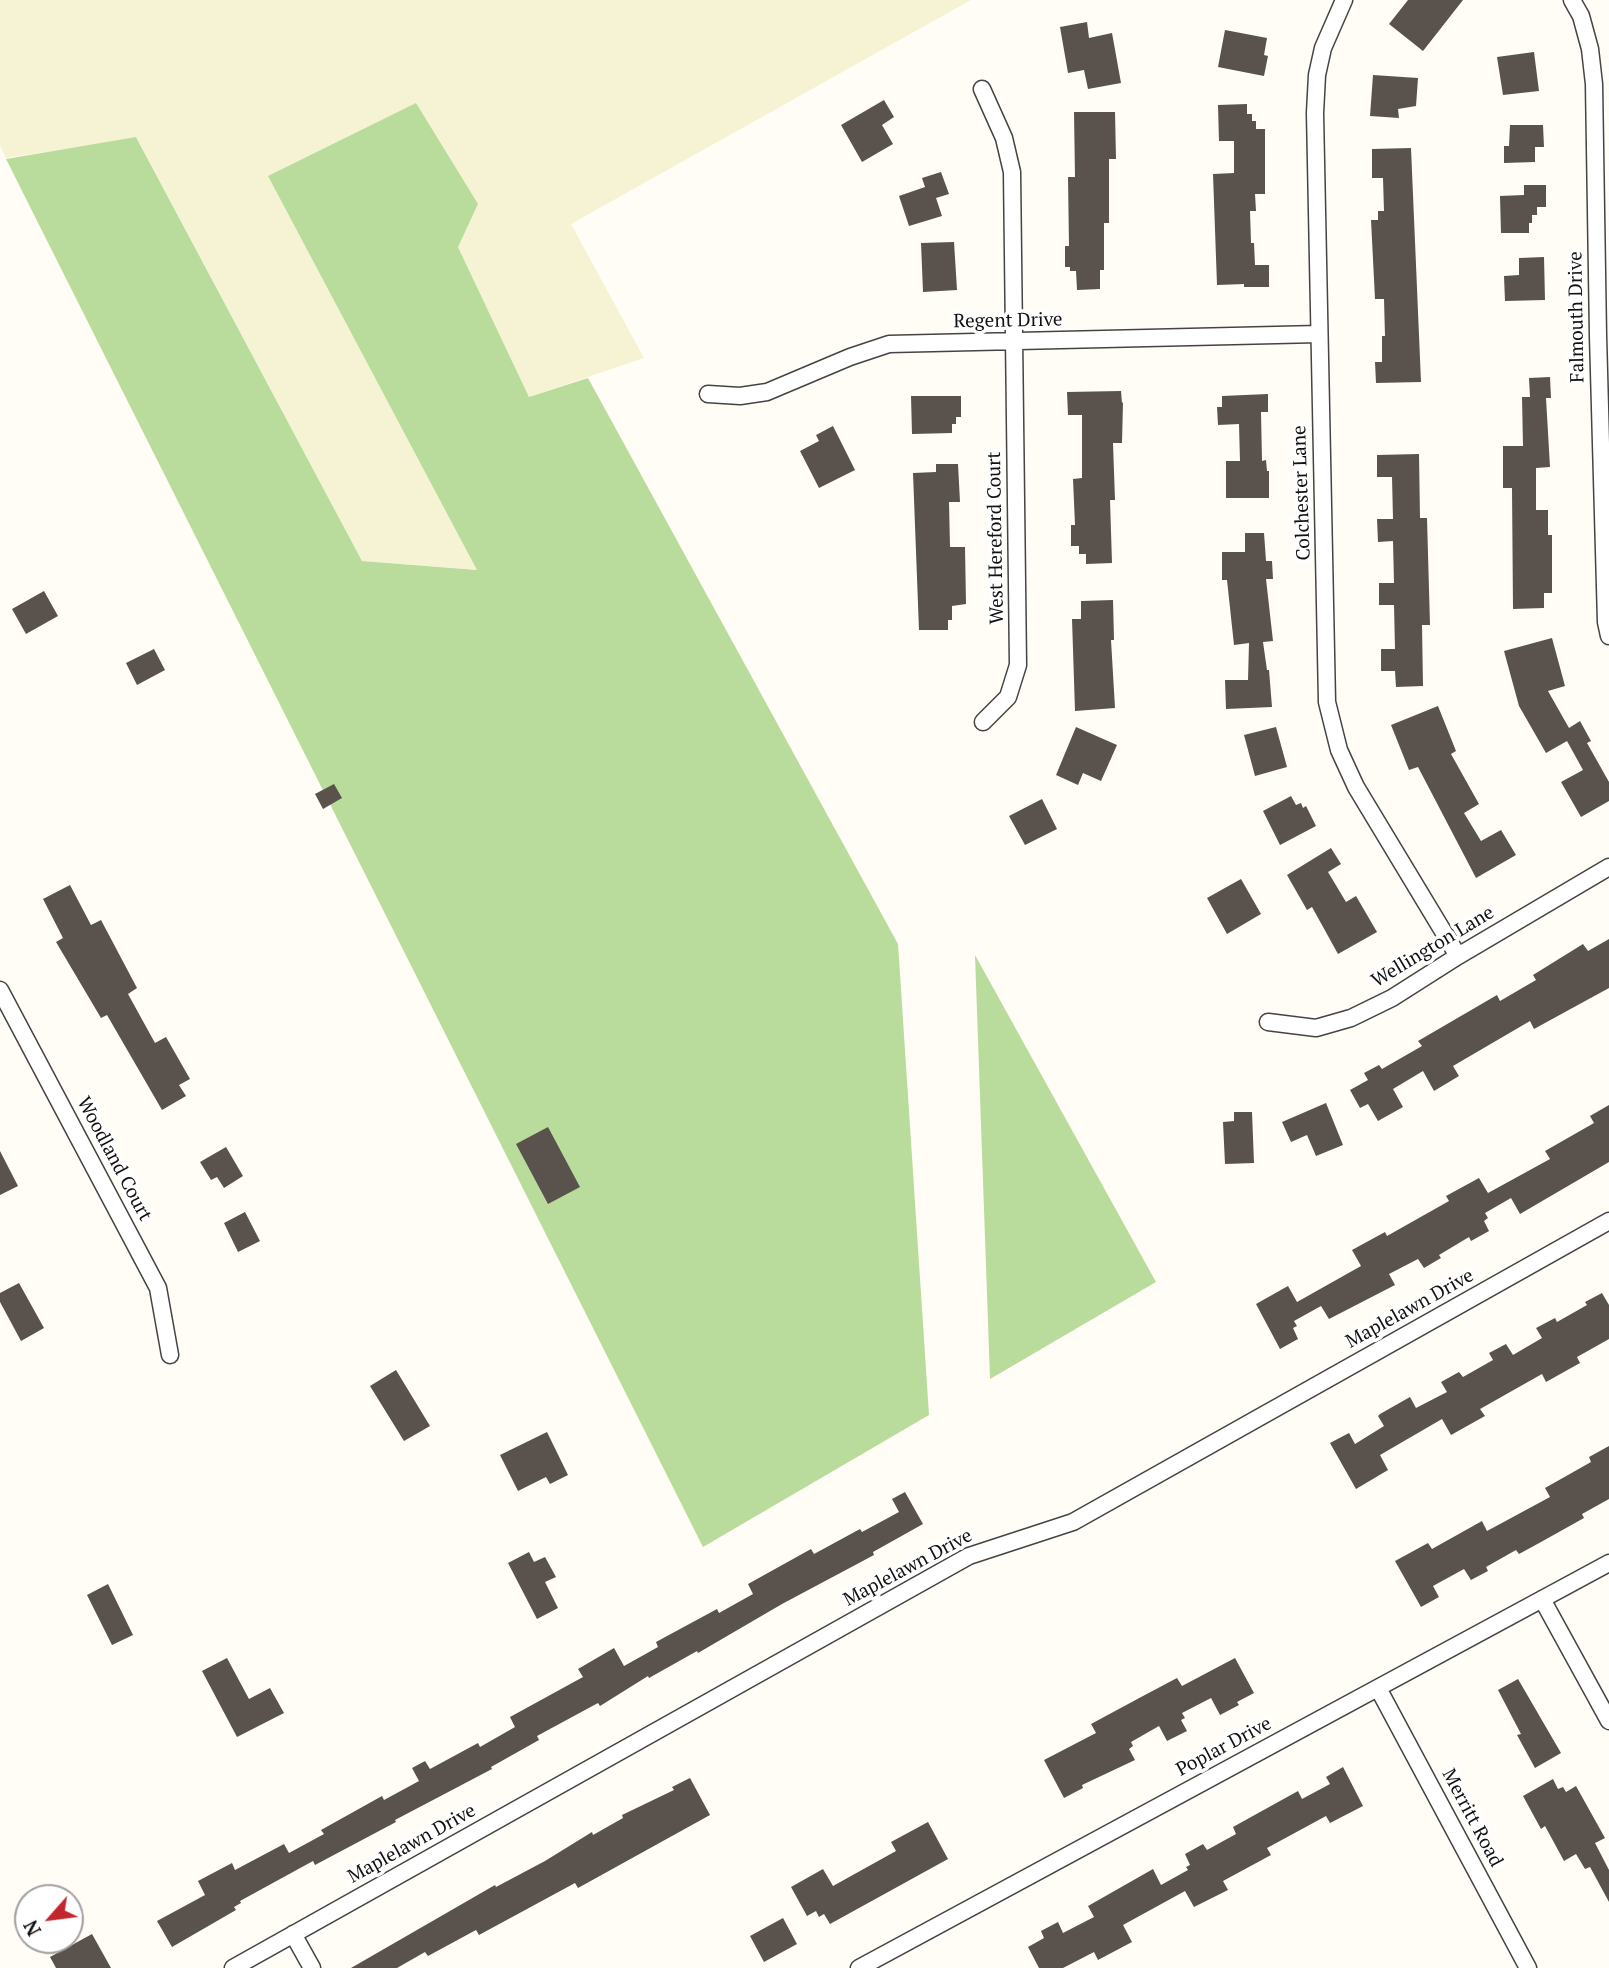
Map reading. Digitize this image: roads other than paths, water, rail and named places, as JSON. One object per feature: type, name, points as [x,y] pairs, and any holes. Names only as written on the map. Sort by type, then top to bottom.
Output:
[{"type":"street","name":"Colchester Lane","points":[[1344,0],[1323,48],[1315,92],[1328,702],[1334,732],[1356,788],[1458,956]]},
{"type":"street","name":"Falmouth Drive","points":[[1572,0],[1581,16],[1590,49],[1594,84],[1599,363],[1609,636]]},
{"type":"street","name":"West Hereford Court","points":[[982,89],[1004,138],[1012,172],[1018,665],[1008,697],[983,722]]},
{"type":"street","name":"Regent Drive","points":[[708,394],[740,396],[767,392],[850,357],[889,344],[1319,334]]},
{"type":"street","name":"Wellington Lane","points":[[1268,1022],[1317,1028],[1351,1018],[1392,998],[1609,867]]},
{"type":"street","name":"Woodland Court","points":[[0,990],[158,1288],[170,1355]]},
{"type":"street","name":"Maplelawn Drive","points":[[233,1968],[969,1556],[1073,1522],[1609,1221]]},
{"type":"street","name":"Poplar Drive","points":[[859,1968],[1609,1563]]},
{"type":"street","points":[[1542,1599],[1609,1721]]},
{"type":"street","name":"Merritt Road","points":[[1378,1688],[1528,1968]]},
{"type":"street","points":[[293,1934],[312,1968]]}]
